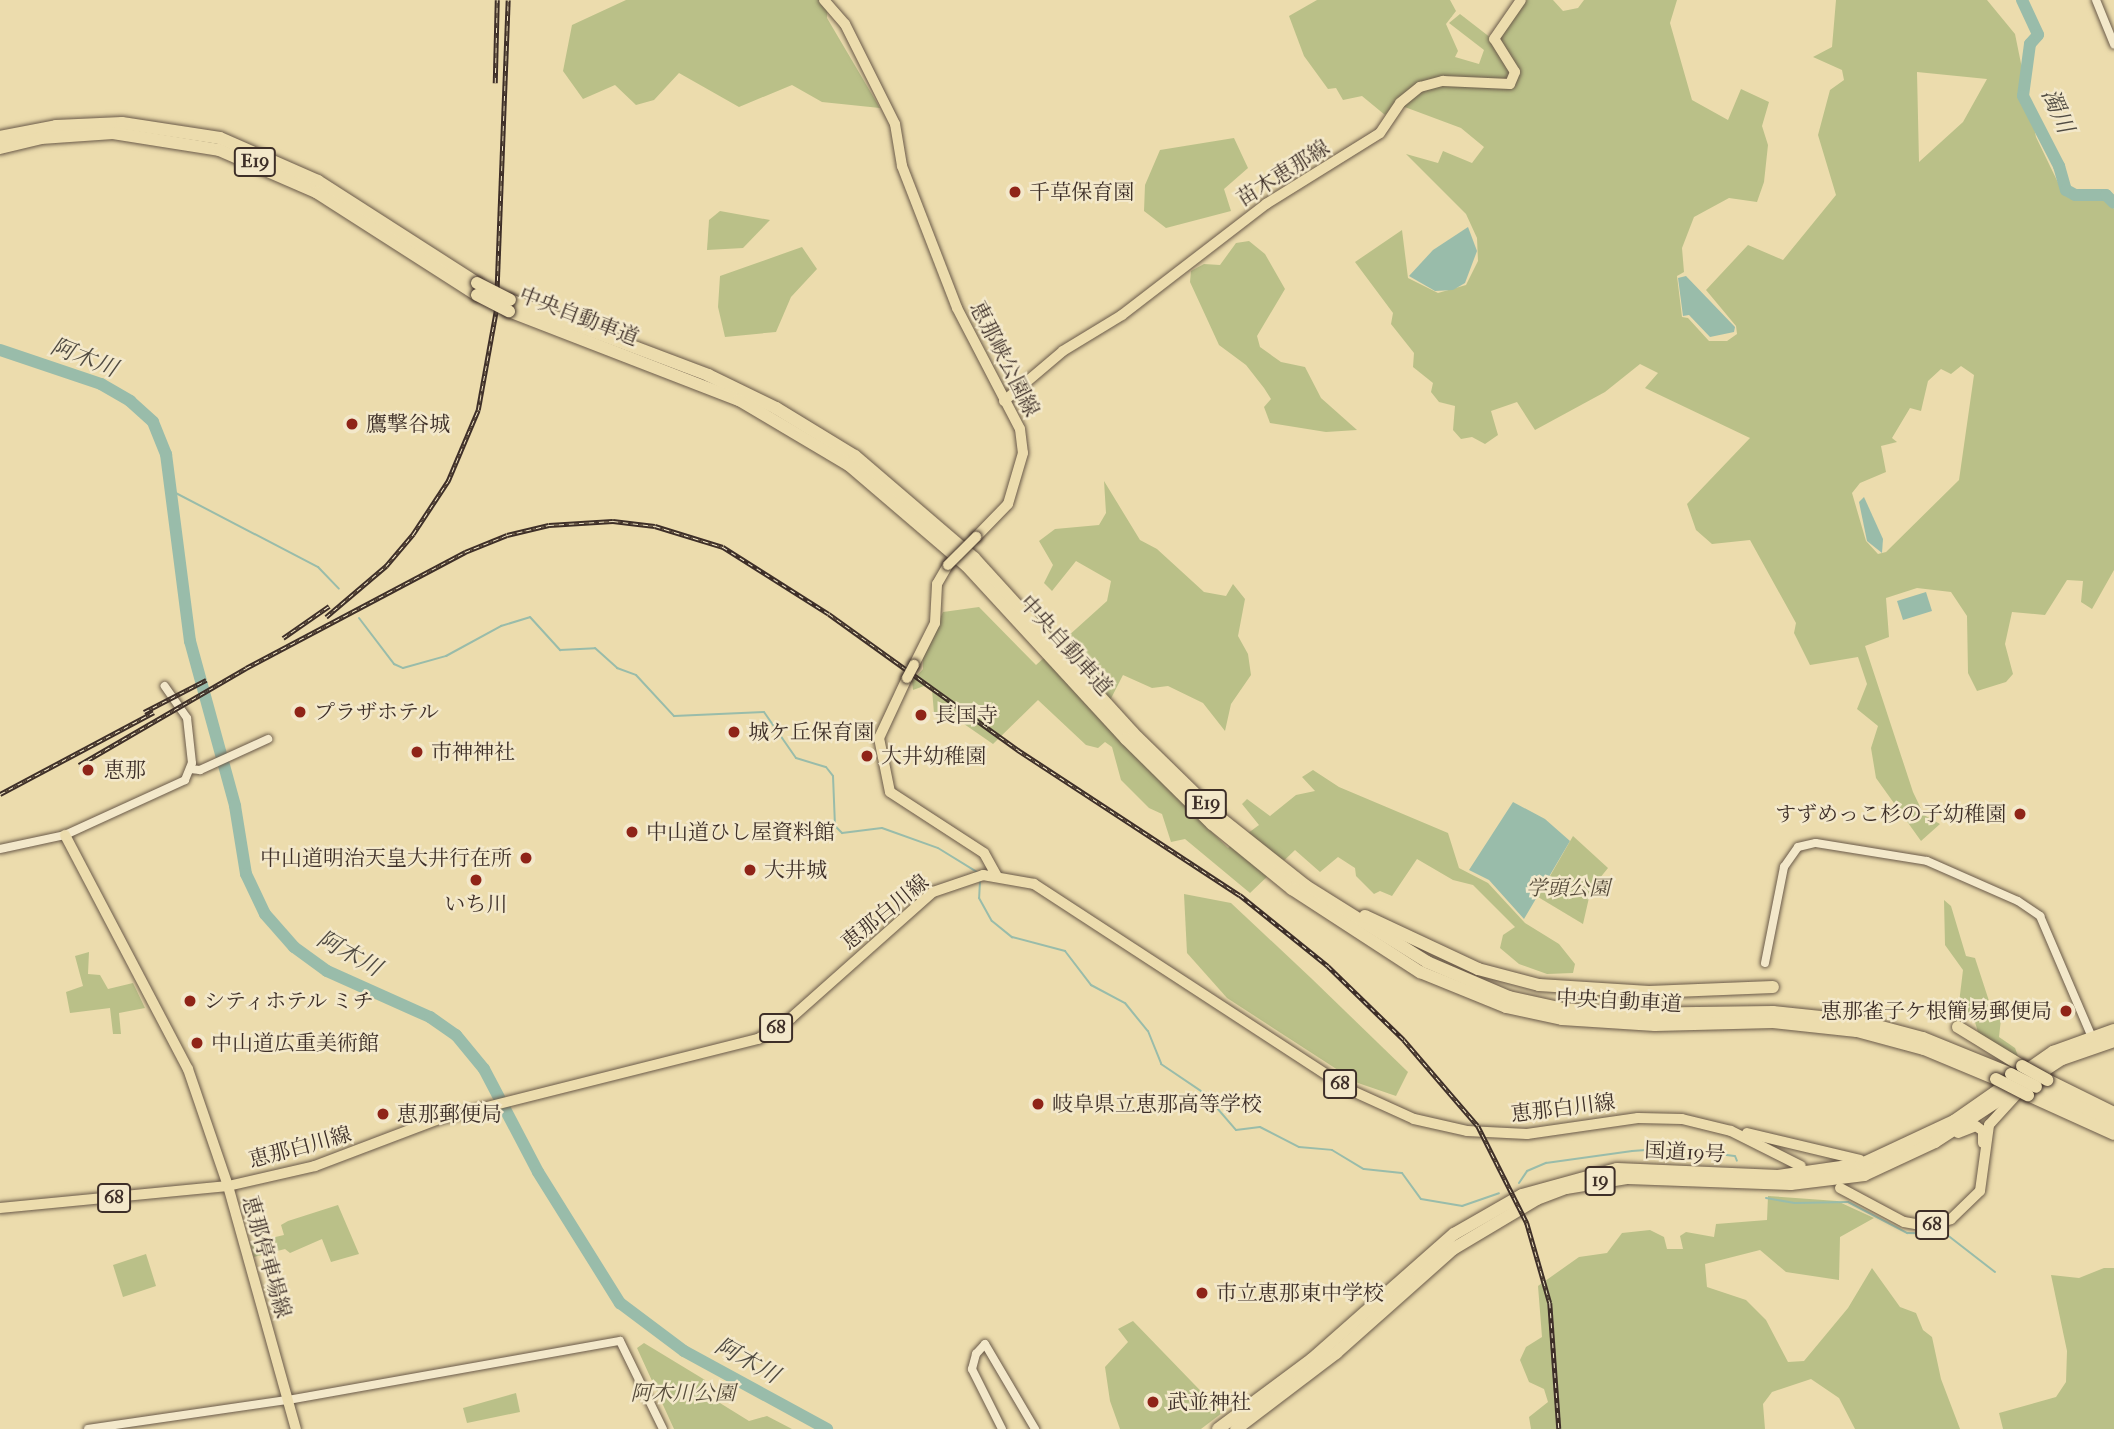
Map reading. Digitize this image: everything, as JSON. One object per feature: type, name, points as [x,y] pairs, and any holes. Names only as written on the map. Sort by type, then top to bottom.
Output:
[{"type":"highway","name":"中央自動車道","points":[[0,137],[56,126],[122,122],[220,138],[318,181],[477,289]]},
{"type":"highway","name":"中央自動車道","points":[[0,148],[41,138],[113,133],[219,150],[316,192],[477,289],[509,305],[728,395],[807,437],[849,465],[967,566],[1126,739],[1203,816],[1292,889],[1420,972],[1506,1007],[1562,1020],[1655,1025],[1773,1022],[1857,1031],[1924,1049],[1996,1079],[2033,1087],[2114,1123]]},
{"type":"highway","name":"中央自動車道","points":[[509,305],[720,381],[776,408],[855,456],[974,558],[1192,793],[1306,886],[1427,962],[1509,997],[1594,1012],[1773,1012],[1839,1018],[1923,1038],[2017,1070],[2033,1087],[2114,1134]]},
{"type":"highway","points":[[1306,886],[1442,954],[1539,985],[1648,992],[1773,987]]},
{"type":"highway","points":[[1958,1027],[2017,1070]]},
{"type":"highway","name":"国道19号","points":[[1236,1429],[1336,1353],[1453,1249],[1536,1199],[1566,1188],[1628,1178],[1791,1184],[1846,1178],[1883,1167],[1950,1133],[2033,1087],[2062,1059],[2114,1030]]},
{"type":"highway","name":"国道19号","points":[[1218,1429],[1312,1359],[1454,1234],[1522,1195],[1617,1169],[1778,1175],[1846,1168],[1883,1157],[1925,1137],[2053,1052],[2093,1040],[2114,1041]]},
{"type":"highway","points":[[2033,1087],[2114,1113]]},
{"type":"main road","name":"恵那峡公園線","points":[[824,0],[845,24],[897,127],[902,166],[957,308],[1020,429],[1021,464],[1004,512],[948,565],[937,584],[935,623],[879,738],[890,792],[984,853],[997,876]]},
{"type":"main road","name":"苗木恵那線","points":[[1004,401],[1063,352],[1122,315],[1266,204],[1380,134],[1400,103],[1420,87],[1443,81],[1510,84],[1515,72],[1493,39],[1521,0]]},
{"type":"main road","name":"恵那停車場線","points":[[65,835],[188,1069],[228,1186],[296,1429]]},
{"type":"main road","name":"恵那白川線","points":[[0,1208],[228,1186],[315,1166],[439,1119],[758,1039],[791,1018],[933,892],[979,876],[997,876],[1034,884],[1061,899],[1348,1089],[1414,1119],[1485,1133],[1547,1133],[1652,1118],[1696,1122],[1731,1131],[1801,1166]]},
{"type":"main road","name":"68","points":[[1840,1188],[1904,1222],[1937,1225],[1975,1199],[1983,1180],[1992,1117],[2033,1087]]},
{"type":"main road","points":[[1950,1133],[1976,1126],[1983,1131],[1986,1152]]},
{"type":"main road","name":"68","points":[[1731,1131],[1855,1161],[1925,1137]]},
{"type":"street","points":[[2096,0],[2114,44]]},
{"type":"street","points":[[0,849],[65,835],[185,780],[190,768],[187,718],[165,686]]},
{"type":"street","points":[[190,768],[205,767],[252,743],[268,739]]},
{"type":"street","points":[[1765,963],[1784,867],[1795,849],[1816,843],[1927,862],[2018,901],[2040,916],[2093,1040]]},
{"type":"street","points":[[88,1429],[288,1400],[620,1341],[663,1429]]},
{"type":"street","points":[[1002,1429],[972,1372],[974,1357],[985,1344],[1035,1429]]},
{"type":"green space","points":[[626,0],[828,0],[827,18],[880,108],[822,102],[792,85],[739,107],[679,73],[654,100],[636,105],[615,85],[583,99],[563,71],[572,25]]},
{"type":"green space","points":[[1317,0],[1450,0],[1456,11],[1446,24],[1458,51],[1455,57],[1479,64],[1484,50],[1449,23],[1460,14],[1491,38],[1527,0],[1553,0],[1563,11],[1578,8],[1584,0],[1677,0],[1670,23],[1692,100],[1728,120],[1741,89],[1769,102],[1762,126],[1768,145],[1764,182],[1757,202],[1729,198],[1694,217],[1682,248],[1684,272],[1677,276],[1682,317],[1688,318],[1709,341],[1727,341],[1737,334],[1736,326],[1706,290],[1748,245],[1783,260],[1836,195],[1818,135],[1830,90],[1844,80],[1842,70],[1813,57],[1832,47],[1836,0],[1987,0],[2015,34],[2036,137],[2064,195],[2077,200],[2104,198],[2114,209],[2114,570],[2092,609],[2081,602],[2083,581],[2067,580],[2045,615],[2012,612],[2005,644],[2013,674],[2006,682],[1977,691],[1968,673],[1967,616],[1951,592],[1917,588],[1886,598],[1889,637],[1865,646],[1913,792],[1924,815],[1940,824],[1921,841],[1876,778],[1871,748],[1878,726],[1857,709],[1867,684],[1858,657],[1810,665],[1794,633],[1796,623],[1750,540],[1712,544],[1696,530],[1687,504],[1750,438],[1645,388],[1658,373],[1640,364],[1605,392],[1535,430],[1517,402],[1491,411],[1498,435],[1485,444],[1472,437],[1461,439],[1453,430],[1455,406],[1439,402],[1431,392],[1433,383],[1413,367],[1414,353],[1391,324],[1393,313],[1355,262],[1402,230],[1408,278],[1438,293],[1466,285],[1478,261],[1477,238],[1466,214],[1406,154],[1438,163],[1443,151],[1472,163],[1484,147],[1461,128],[1394,103],[1385,115],[1362,96],[1343,100],[1336,88],[1328,89],[1304,56],[1289,16]],"holes":[[[1917,72],[1987,79],[1963,122],[1919,162]],[[1961,366],[1974,375],[1959,480],[1886,552],[1878,554],[1866,541],[1852,493],[1860,483],[1886,472],[1881,446],[1897,442],[1892,438],[1910,408],[1921,411],[1928,381],[1941,369],[1951,374]]]},
{"type":"green space","points":[[1234,138],[1248,168],[1224,189],[1231,211],[1166,228],[1144,211],[1145,185],[1160,150]]},
{"type":"green space","points":[[720,211],[770,220],[743,248],[707,250],[709,220]]},
{"type":"green space","points":[[1249,241],[1265,254],[1285,289],[1257,336],[1260,347],[1281,362],[1305,367],[1321,398],[1357,430],[1326,432],[1270,423],[1264,407],[1271,399],[1264,388],[1246,365],[1219,345],[1190,282],[1191,271],[1204,264],[1220,265],[1236,243]]},
{"type":"green space","points":[[802,247],[817,269],[791,297],[776,332],[725,337],[718,307],[720,276]]},
{"type":"green space","points":[[1104,481],[1140,540],[1157,549],[1204,592],[1226,596],[1233,584],[1245,599],[1238,636],[1248,654],[1251,675],[1231,704],[1225,731],[1203,703],[1168,686],[1152,688],[1123,675],[1100,720],[1228,848],[1259,825],[1242,804],[1247,799],[1270,816],[1296,795],[1315,791],[1302,777],[1313,770],[1339,787],[1448,833],[1459,868],[1488,883],[1525,923],[1559,944],[1575,964],[1573,973],[1547,974],[1519,964],[1500,948],[1503,935],[1515,927],[1473,885],[1453,880],[1417,859],[1392,896],[1380,891],[1374,894],[1356,876],[1355,868],[1338,857],[1320,872],[1295,850],[1250,893],[1185,839],[1171,842],[1162,814],[1149,808],[1121,780],[1112,747],[1105,742],[1098,748],[1086,745],[1038,700],[993,744],[951,715],[934,713],[932,690],[924,686],[913,690],[912,681],[923,669],[923,655],[943,612],[979,607],[1036,665],[1107,601],[1111,581],[1076,561],[1052,591],[1044,583],[1053,565],[1039,541],[1055,529],[1099,525],[1106,513]]},
{"type":"green space","name":"学頭公園","points":[[1573,836],[1608,868],[1591,889],[1583,924],[1538,897]]},
{"type":"green space","points":[[1184,894],[1231,903],[1312,979],[1408,1072],[1396,1096],[1358,1083],[1227,998],[1187,953]]},
{"type":"green space","points":[[1944,900],[1951,906],[1966,956],[1975,958],[1989,1001],[2001,1019],[1999,1037],[2015,1048],[2019,1059],[1979,1035],[1974,1019],[1964,1017],[1959,1003],[1963,970],[1945,945]]},
{"type":"green space","points":[[89,952],[88,974],[100,975],[108,989],[133,983],[145,1008],[119,1013],[121,1034],[113,1034],[110,1008],[70,1013],[66,992],[83,986],[75,956]]},
{"type":"green space","points":[[1768,1196],[1837,1201],[1874,1218],[1840,1237],[1839,1280],[1786,1272],[1760,1250],[1705,1264],[1707,1287],[1746,1300],[1766,1320],[1788,1362],[1804,1361],[1848,1308],[1872,1268],[1900,1307],[1916,1313],[1923,1330],[1932,1337],[1941,1379],[1960,1429],[1855,1429],[1839,1398],[1811,1379],[1772,1392],[1763,1404],[1765,1429],[1531,1429],[1529,1417],[1548,1402],[1544,1389],[1529,1382],[1520,1360],[1526,1347],[1542,1337],[1538,1286],[1579,1257],[1607,1253],[1622,1233],[1650,1230],[1664,1237],[1667,1249],[1683,1249],[1680,1236],[1686,1232],[1714,1237],[1716,1224],[1767,1220]]},
{"type":"green space","points":[[338,1205],[359,1254],[331,1262],[322,1239],[290,1253],[285,1249],[254,1257],[250,1243],[284,1235],[281,1225],[288,1221]]},
{"type":"green space","points":[[146,1254],[156,1286],[123,1297],[113,1265]]},
{"type":"green space","points":[[2104,1268],[2114,1268],[2114,1429],[2003,1429],[1999,1413],[2056,1397],[2066,1382],[2067,1351],[2051,1275],[2079,1278]]},
{"type":"green space","points":[[1133,1321],[1222,1413],[1201,1429],[1120,1429],[1110,1401],[1105,1367],[1128,1342],[1118,1329]]},
{"type":"green space","name":"阿木川公園","points":[[644,1343],[705,1380],[707,1395],[749,1421],[767,1416],[792,1429],[674,1429],[637,1348]]},
{"type":"green space","points":[[516,1393],[520,1412],[467,1423],[463,1408]]},
{"type":"shaded area","points":[[1468,227],[1477,251],[1465,283],[1453,290],[1435,291],[1409,276],[1433,250]]},
{"type":"shaded area","points":[[1686,276],[1735,327],[1734,332],[1710,337],[1689,315],[1683,316],[1678,278]]},
{"type":"shaded area","points":[[1864,497],[1883,539],[1882,553],[1867,541],[1859,502]]},
{"type":"shaded area","points":[[1926,592],[1932,611],[1903,620],[1897,601]]},
{"type":"shaded area","points":[[1513,802],[1545,819],[1570,841],[1524,919],[1489,880],[1469,870]]},
{"type":"waterway","name":"濁川","points":[[2022,0],[2038,35],[2030,44],[2023,96],[2059,166],[2066,190],[2075,195],[2106,195],[2114,203]]},
{"type":"waterway","name":"阿木川","points":[[0,350],[101,384],[130,401],[153,422],[166,454],[190,641],[235,806],[246,874],[265,914],[294,947],[327,971],[430,1017],[456,1035],[484,1069],[538,1172],[620,1303],[684,1351],[827,1429]]},
{"type":"waterway","points":[[170,490],[318,567],[339,589]]},
{"type":"waterway","points":[[359,618],[394,664],[403,668],[446,656],[501,626],[530,617],[560,650],[595,648],[617,668],[636,675],[674,716],[764,712],[796,758],[826,767],[833,776],[835,826],[842,833],[882,828],[938,848],[977,872]]},
{"type":"waterway","points":[[980,881],[979,898],[992,921],[1012,937],[1065,951],[1091,985],[1125,1003],[1148,1031],[1161,1064],[1204,1093],[1236,1130],[1260,1127],[1299,1147],[1332,1150],[1364,1169],[1402,1173],[1421,1199],[1462,1206],[1499,1193]]},
{"type":"waterway","points":[[1519,1183],[1527,1171],[1546,1163],[1632,1151],[1671,1148],[1735,1156],[1737,1161]]},
{"type":"waterway","points":[[1766,1198],[1795,1203],[1848,1202],[1907,1233],[1946,1234],[1995,1272]]},
{"type":"railway","points":[[495,83],[497,0]]},
{"type":"railway","points":[[326,617],[386,566],[413,534],[448,481],[478,410],[496,311],[508,0]]},
{"type":"railway","points":[[79,765],[246,668],[465,552],[507,535],[549,525],[613,521],[655,526],[723,547],[829,614],[1018,750],[1240,895],[1328,966],[1404,1040],[1478,1126],[1527,1223],[1550,1303],[1559,1429]]},
{"type":"railway","points":[[283,638],[329,606]]},
{"type":"railway","points":[[144,712],[206,680]]},
{"type":"railway","points":[[0,794],[154,712]]},
{"type":"place","name":"千草保育園","points":[[1015,192]]},
{"type":"place","name":"鷹撃谷城","points":[[352,424]]},
{"type":"place","name":"プラザホテル","points":[[300,712]]},
{"type":"place","name":"長国寺","points":[[921,715]]},
{"type":"place","name":"城ケ丘保育園","points":[[734,732]]},
{"type":"place","name":"市神神社","points":[[417,752]]},
{"type":"place","name":"大井幼稚園","points":[[867,756]]},
{"type":"place","name":"恵那","points":[[88,770]]},
{"type":"place","name":"すずめっこ杉の子幼稚園","points":[[2020,814]]},
{"type":"place","name":"中山道ひし屋資料館","points":[[632,832]]},
{"type":"place","name":"中山道明治天皇大井行在所","points":[[526,858]]},
{"type":"place","name":"大井城","points":[[750,870]]},
{"type":"place","name":"いち川","points":[[476,880]]},
{"type":"place","name":"シティホテル ミチ","points":[[190,1001]]},
{"type":"place","name":"恵那雀子ケ根簡易郵便局","points":[[2066,1011]]},
{"type":"place","name":"中山道広重美術館","points":[[197,1043]]},
{"type":"place","name":"岐阜県立恵那高等学校","points":[[1038,1104]]},
{"type":"place","name":"恵那郵便局","points":[[383,1114]]},
{"type":"place","name":"市立恵那東中学校","points":[[1202,1293]]},
{"type":"place","name":"武並神社","points":[[1153,1402]]}]
